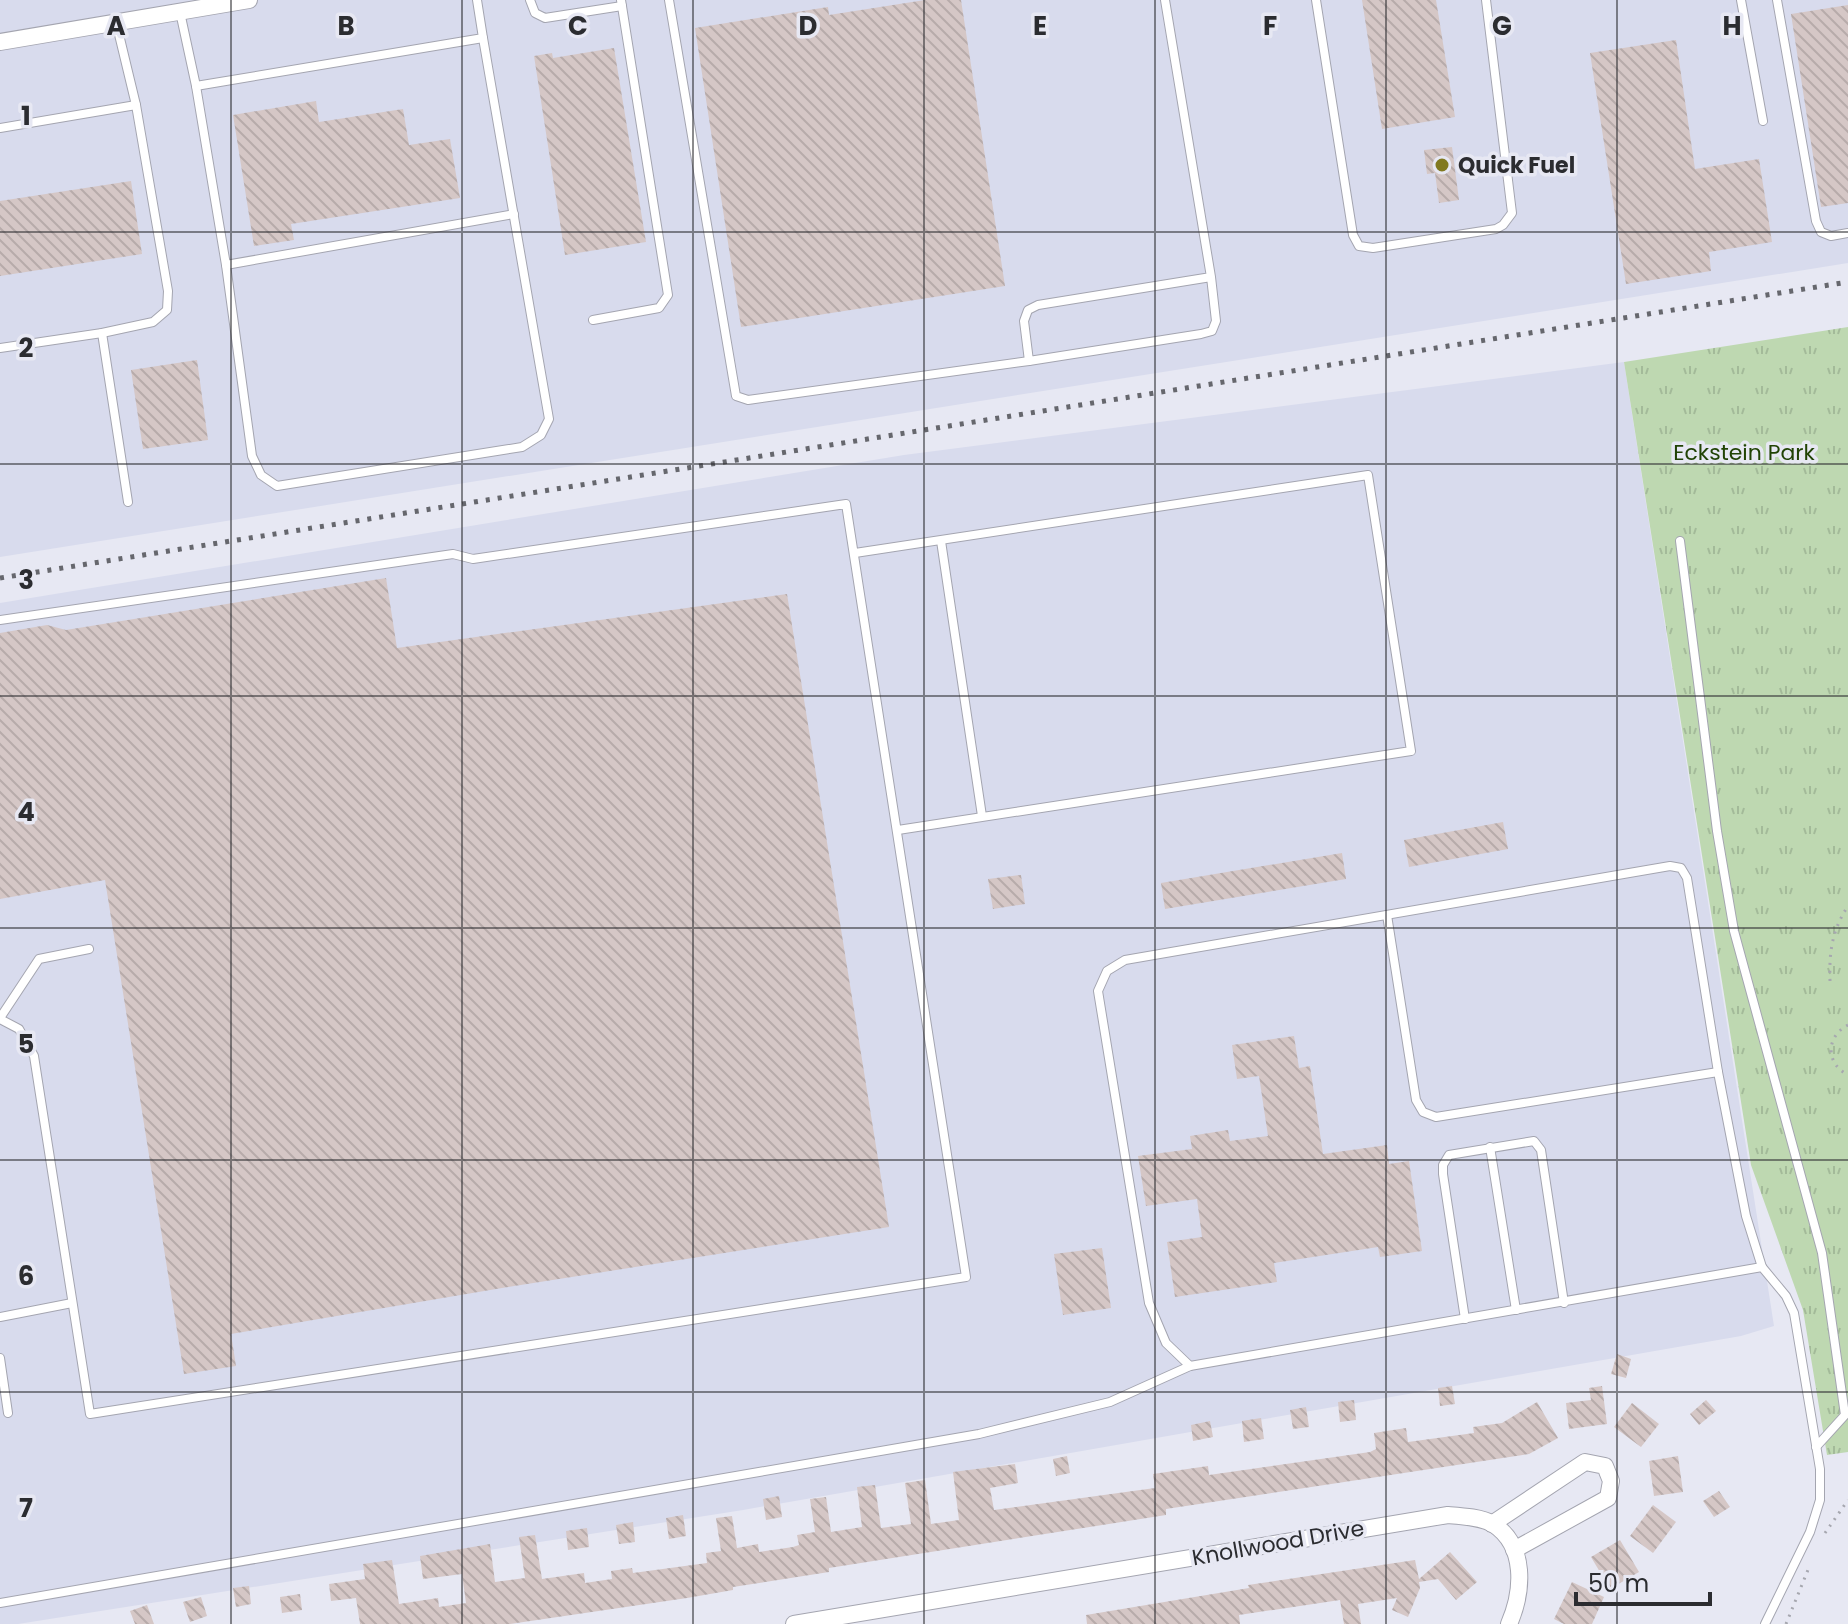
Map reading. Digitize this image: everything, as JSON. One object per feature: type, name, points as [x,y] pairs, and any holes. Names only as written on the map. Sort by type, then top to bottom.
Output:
[{"type":"street","points":[[0,42],[249,0]]},
{"type":"street","points":[[1509,1624],[1520,1584],[1518,1560],[1514,1550],[1492,1524],[1585,1462],[1605,1466],[1611,1481],[1608,1498],[1514,1550]]},
{"type":"street","name":"Knollwood Drive","points":[[794,1624],[1437,1517],[1463,1516],[1492,1524]]},
{"type":"lane","points":[[180,12],[196,86],[226,265],[252,456],[261,475],[277,486],[522,447],[541,435],[549,419],[477,0]]},
{"type":"lane","points":[[530,0],[535,13],[545,18],[621,3],[668,295],[659,308],[593,320]]},
{"type":"lane","points":[[669,0],[736,396],[748,400],[1029,361],[1212,331],[1216,321],[1211,277],[1165,0]]},
{"type":"lane","points":[[1316,0],[1353,235],[1359,246],[1373,248],[1496,229],[1512,213],[1486,0]]},
{"type":"lane","points":[[1741,0],[1763,121]]},
{"type":"lane","points":[[1777,0],[1816,221],[1821,232],[1831,236],[1848,233]]},
{"type":"lane","points":[[0,348],[153,322],[167,310],[168,291],[136,105],[116,22]]},
{"type":"lane","points":[[196,86],[483,38]]},
{"type":"lane","points":[[0,128],[136,105]]},
{"type":"lane","points":[[226,265],[514,214]]},
{"type":"lane","points":[[1029,361],[1024,321],[1028,310],[1038,305],[1211,277]]},
{"type":"lane","points":[[102,333],[128,502]]},
{"type":"lane","points":[[855,553],[1368,475],[1411,751],[898,830]]},
{"type":"lane","points":[[0,620],[453,554],[473,559],[846,504],[966,1277],[90,1414],[34,1056],[19,1029],[0,1018],[39,959],[89,949]]},
{"type":"lane","points":[[941,541],[982,816]]},
{"type":"lane","points":[[1680,541],[1717,831],[1734,931],[1822,1253],[1845,1415],[1816,1447]]},
{"type":"lane","points":[[1190,1366],[1166,1343],[1149,1303],[1098,991],[1107,971],[1125,960],[1670,866],[1681,868],[1687,878],[1718,1072],[1746,1216],[1762,1267],[1786,1296],[1794,1313],[1820,1469],[1820,1500],[1810,1532],[1765,1624]]},
{"type":"lane","points":[[1387,915],[1416,1100],[1423,1112],[1436,1117],[1718,1072]]},
{"type":"lane","points":[[1465,1319],[1443,1165],[1449,1155],[1490,1147],[1534,1141],[1541,1150],[1564,1303]]},
{"type":"lane","points":[[1490,1147],[1516,1310]]},
{"type":"lane","points":[[0,1603],[979,1434],[1110,1402],[1190,1366],[1762,1267]]},
{"type":"lane","points":[[0,1317],[72,1303]]},
{"type":"lane","points":[[0,1358],[8,1413]]},
{"type":"path","points":[[1830,981],[1832,936],[1848,906]]},
{"type":"path","points":[[1848,1025],[1835,1035],[1831,1053],[1837,1069],[1848,1075]]},
{"type":"path","points":[[1824,1535],[1848,1500]]},
{"type":"path","points":[[1786,1624],[1813,1558]]},
{"type":"shaded area","points":[[0,0],[1848,0],[1848,263],[0,557]]},
{"type":"shaded area","points":[[1624,362],[1774,1326],[1741,1336],[743,1510],[18,1624],[0,1624],[0,603],[904,455]]},
{"type":"green space","name":"Eckstein Park","points":[[1848,327],[1848,1452],[1827,1455],[1803,1310],[1751,1165],[1624,362]]},
{"type":"building","points":[[925,0],[961,0],[1005,286],[741,327],[695,28],[828,7],[829,15]]},
{"type":"building","points":[[1362,0],[1436,0],[1455,117],[1382,129]]},
{"type":"building","points":[[1848,5],[1848,203],[1821,207],[1791,14]]},
{"type":"building","points":[[1676,40],[1695,169],[1759,159],[1772,242],[1709,252],[1711,271],[1626,284],[1590,53]]},
{"type":"building","points":[[614,48],[646,242],[565,255],[534,56],[552,53],[553,58]]},
{"type":"building","points":[[316,101],[319,122],[403,109],[409,145],[450,139],[460,198],[291,224],[294,240],[254,246],[233,115]]},
{"type":"building","points":[[1452,147],[1459,200],[1439,203],[1435,173],[1427,174],[1424,150]]},
{"type":"building","points":[[131,181],[142,254],[0,276],[0,201]]},
{"type":"building","points":[[197,360],[208,440],[143,449],[131,370]]},
{"type":"building","points":[[386,578],[397,648],[787,594],[889,1227],[231,1334],[236,1366],[184,1374],[105,880],[0,899],[0,633],[47,625],[66,630]]},
{"type":"building","points":[[1503,822],[1508,849],[1409,867],[1404,840]]},
{"type":"building","points":[[1342,853],[1346,879],[1165,909],[1161,883]]},
{"type":"building","points":[[1021,875],[1025,904],[993,909],[988,879]]},
{"type":"building","points":[[1294,1036],[1299,1068],[1310,1066],[1323,1154],[1387,1145],[1389,1164],[1409,1161],[1422,1251],[1380,1257],[1378,1247],[1274,1263],[1277,1282],[1175,1297],[1167,1242],[1202,1237],[1197,1199],[1146,1206],[1138,1156],[1192,1149],[1190,1136],[1228,1130],[1230,1141],[1268,1136],[1259,1076],[1237,1079],[1232,1045]]},
{"type":"building","points":[[1102,1248],[1111,1308],[1063,1315],[1054,1254]]},
{"type":"building","points":[[1617,1354],[1631,1359],[1626,1378],[1611,1374]]},
{"type":"building","points":[[1452,1386],[1455,1404],[1440,1406],[1438,1388]]},
{"type":"building","points":[[1602,1386],[1607,1424],[1569,1429],[1566,1403],[1591,1400],[1589,1388]]},
{"type":"building","points":[[1354,1400],[1356,1420],[1340,1422],[1338,1402]]},
{"type":"building","points":[[1706,1400],[1716,1411],[1699,1425],[1690,1414]]},
{"type":"building","points":[[1537,1402],[1558,1438],[1529,1454],[1166,1509],[1166,1515],[829,1568],[829,1572],[733,1587],[733,1590],[687,1598],[510,1624],[360,1624],[356,1598],[331,1601],[329,1584],[365,1579],[363,1564],[392,1560],[399,1604],[438,1598],[439,1607],[466,1603],[462,1574],[423,1579],[420,1556],[490,1544],[495,1582],[525,1578],[519,1537],[535,1535],[542,1579],[584,1573],[585,1583],[612,1579],[611,1571],[632,1568],[633,1573],[707,1563],[706,1553],[721,1551],[716,1518],[732,1516],[737,1548],[758,1544],[759,1552],[799,1545],[797,1535],[815,1532],[810,1499],[826,1497],[831,1532],[862,1527],[857,1487],[875,1485],[881,1528],[911,1524],[905,1483],[925,1480],[931,1524],[959,1520],[953,1472],[1015,1464],[1018,1483],[990,1488],[994,1510],[1155,1488],[1153,1474],[1208,1466],[1209,1475],[1370,1452],[1376,1449],[1374,1433],[1406,1428],[1408,1442],[1474,1433],[1473,1427],[1502,1423]]},
{"type":"building","points":[[1632,1403],[1659,1424],[1641,1447],[1614,1427]]},
{"type":"building","points":[[1306,1407],[1309,1427],[1293,1429],[1290,1410]]},
{"type":"building","points":[[1261,1418],[1264,1439],[1244,1442],[1242,1421]]},
{"type":"building","points":[[1210,1421],[1213,1437],[1193,1441],[1191,1425]]},
{"type":"building","points":[[1067,1456],[1070,1473],[1056,1476],[1053,1459]]},
{"type":"building","points":[[1678,1456],[1683,1492],[1654,1496],[1649,1461]]},
{"type":"building","points":[[1719,1491],[1730,1507],[1714,1517],[1703,1501]]},
{"type":"building","points":[[779,1496],[782,1517],[766,1520],[763,1499]]},
{"type":"building","points":[[1653,1505],[1676,1522],[1653,1553],[1630,1536]]},
{"type":"building","points":[[683,1515],[686,1536],[669,1539],[666,1518]]},
{"type":"building","points":[[633,1522],[635,1542],[619,1544],[616,1525]]},
{"type":"building","points":[[587,1528],[589,1547],[568,1550],[566,1531]]},
{"type":"building","points":[[1620,1540],[1639,1572],[1610,1589],[1591,1557]]},
{"type":"building","points":[[1450,1552],[1477,1582],[1456,1600],[1438,1579],[1419,1582],[1420,1588],[1408,1617],[1392,1610],[1397,1598],[1358,1604],[1361,1624],[1344,1624],[1340,1600],[1239,1615],[1240,1624],[1087,1624],[1086,1615],[1249,1588],[1248,1585],[1415,1560],[1419,1579]]},
{"type":"building","points":[[1572,1582],[1604,1597],[1592,1624],[1564,1624],[1554,1619]]},
{"type":"building","points":[[249,1586],[251,1604],[236,1607],[233,1588]]},
{"type":"building","points":[[300,1594],[302,1610],[282,1613],[280,1597]]},
{"type":"building","points":[[201,1597],[207,1616],[190,1622],[183,1602]]},
{"type":"building","points":[[147,1605],[154,1624],[135,1624],[130,1611]]},
{"type":"railway","points":[[0,578],[1848,282]]},
{"type":"place","name":"Quick Fuel","points":[[1442,165]]}]
